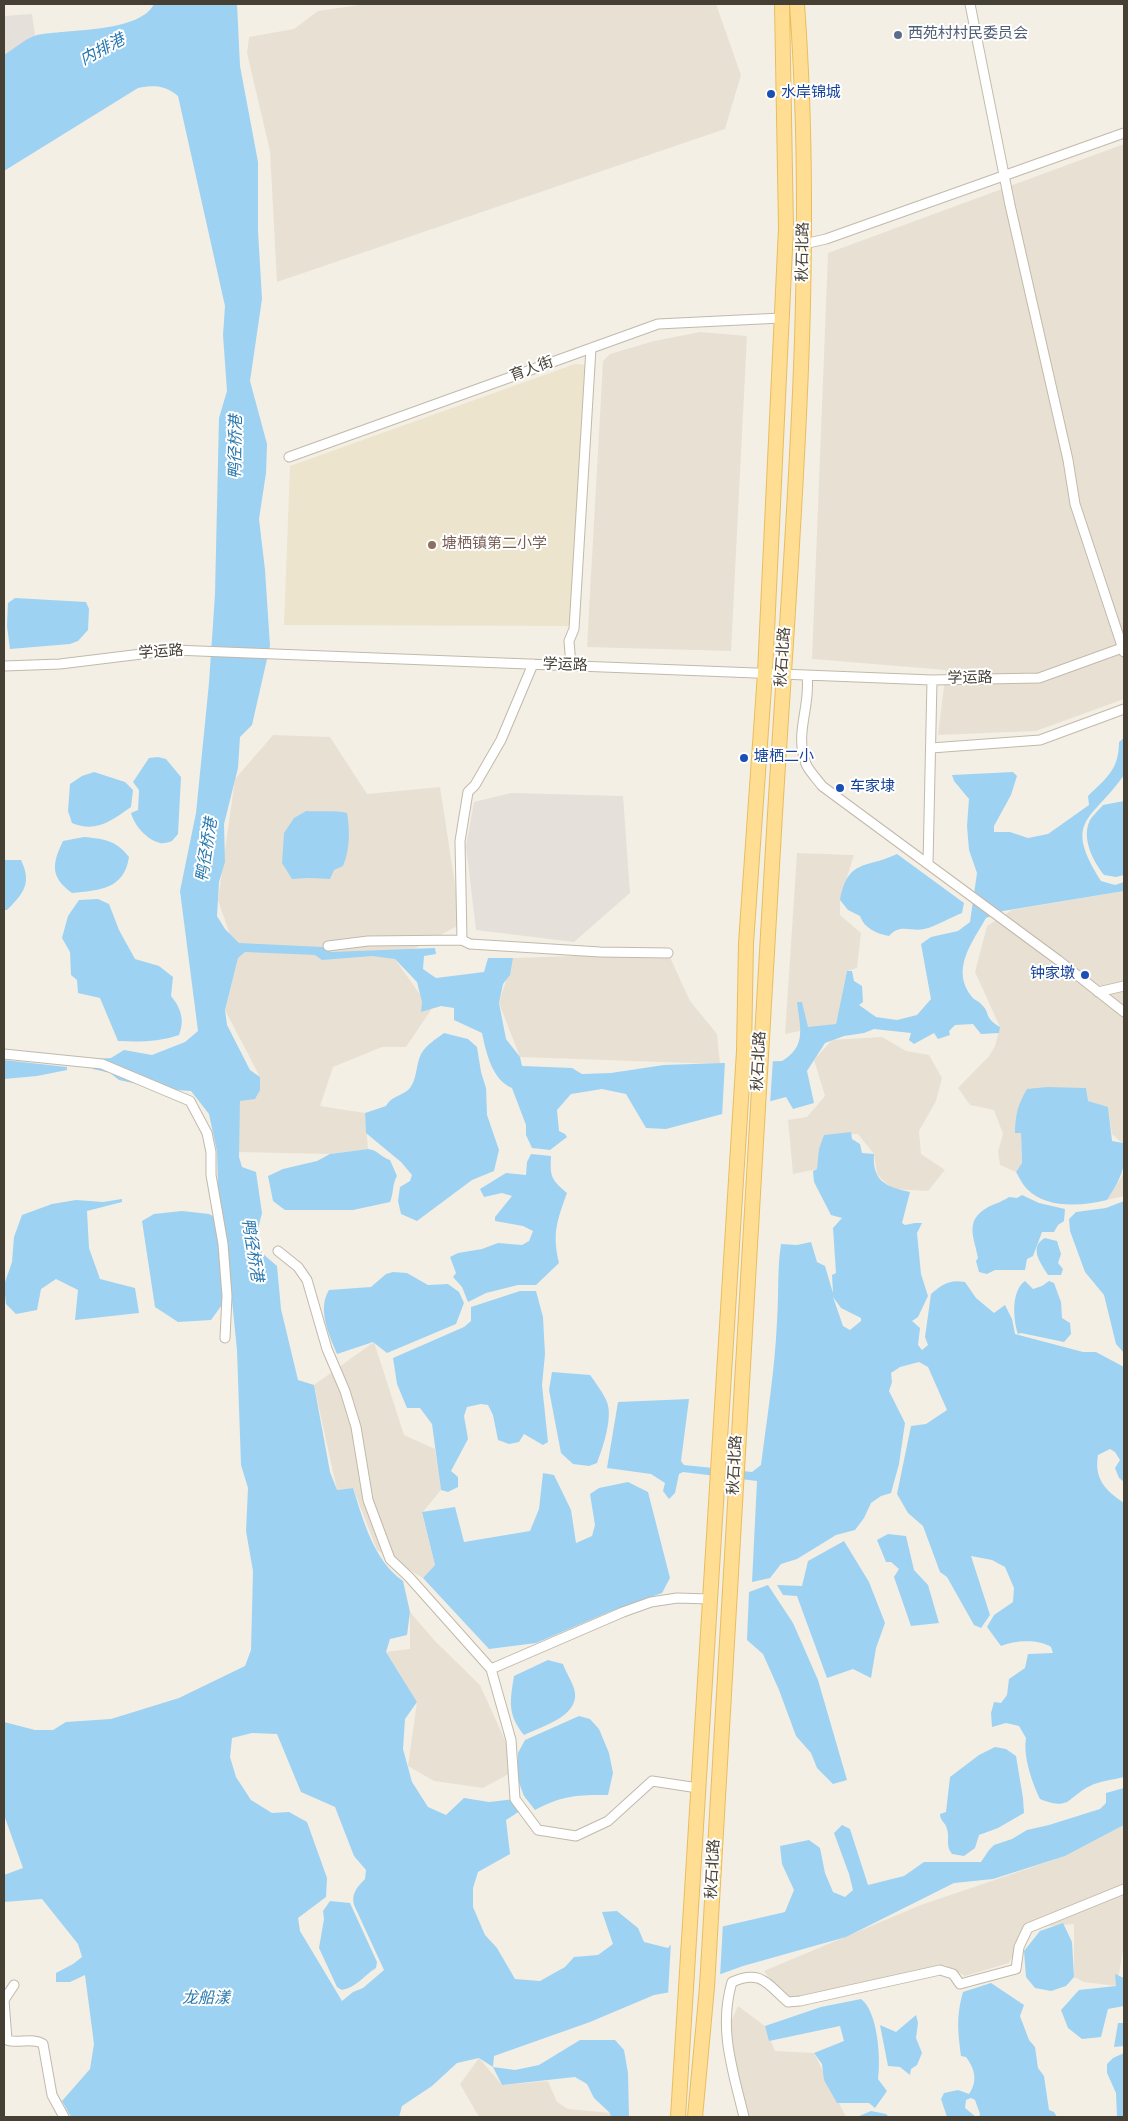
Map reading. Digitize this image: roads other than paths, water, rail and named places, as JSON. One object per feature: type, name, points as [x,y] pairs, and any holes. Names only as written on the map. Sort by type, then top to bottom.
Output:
[{"type":"main road","points":[[775,4],[782,18]]},
{"type":"main road","name":"秋石北路","points":[[678,2117],[744,1051],[746,942],[765,673],[786,228],[782,4]]},
{"type":"main road","name":"秋石北路","points":[[695,2117],[707,1987],[783,675],[798,450],[804,244],[802,73],[797,4]]},
{"type":"main road","points":[[798,19],[806,4]]},
{"type":"street","points":[[970,4],[1010,205],[1068,460],[1074,504],[1123,650]]},
{"type":"street","points":[[804,244],[826,239],[1124,133]]},
{"type":"street","name":"育人街","points":[[290,457],[658,324],[781,318]]},
{"type":"street","points":[[571,666],[569,641],[574,629],[591,348]]},
{"type":"street","name":"学运路","points":[[4,666],[60,664],[174,650],[932,680],[1039,678],[1123,650]]},
{"type":"street","points":[[462,940],[460,841],[468,792],[475,785],[501,740],[533,664]]},
{"type":"street","points":[[807,676],[806,705],[800,732],[806,765],[822,786],[1124,1012]]},
{"type":"street","points":[[928,864],[932,680]]},
{"type":"street","points":[[931,748],[1040,740],[1124,708]]},
{"type":"street","points":[[328,946],[368,942],[462,940],[470,944],[600,952],[668,953]]},
{"type":"street","points":[[1098,992],[1124,986]]},
{"type":"street","points":[[4,1054],[102,1064],[190,1101],[207,1133],[211,1152],[210,1175],[223,1244],[227,1296],[225,1338]]},
{"type":"street","points":[[278,1251],[298,1267],[307,1280],[327,1349],[345,1391],[356,1427],[368,1500],[379,1535],[390,1559],[409,1577],[491,1669],[511,1740],[515,1799],[538,1830],[576,1836],[608,1821],[652,1781],[698,1788]]},
{"type":"street","points":[[491,1669],[623,1612],[651,1602],[677,1598],[710,1599]]},
{"type":"street","points":[[744,2117],[726,2042],[727,1998],[732,1982],[746,1976],[758,1976],[788,2002],[800,2002],[940,1970],[953,1974],[960,1984],[1016,1969],[1019,1947],[1028,1928],[1124,1889]]},
{"type":"street","points":[[14,1985],[4,2000],[7,2040],[15,2043],[38,2041],[43,2044],[52,2095],[64,2117]]},
{"type":"water","name":"龙船漾","points":[[154,4],[237,4],[240,66],[258,162],[258,231],[262,299],[250,381],[267,444],[266,473],[259,519],[265,570],[270,646],[252,725],[240,737],[238,768],[224,824],[225,862],[219,882],[217,916],[225,929],[239,943],[323,947],[331,952],[435,948],[436,954],[424,956],[423,969],[436,978],[484,972],[488,958],[513,958],[510,975],[503,984],[499,1003],[506,1039],[520,1057],[522,1066],[572,1068],[582,1074],[611,1073],[664,1065],[782,1061],[790,1055],[799,1043],[800,1028],[797,1002],[802,1002],[808,1027],[836,1024],[847,971],[852,971],[854,981],[862,986],[863,1002],[859,1005],[876,1017],[897,1020],[917,1015],[931,999],[921,944],[931,937],[958,931],[970,922],[977,873],[969,850],[967,826],[969,799],[954,781],[952,775],[1013,772],[1017,776],[1011,795],[994,826],[994,832],[1010,832],[1028,838],[1048,834],[1089,805],[1088,796],[1114,767],[1117,760],[1119,742],[1124,738],[1124,775],[1092,812],[1083,832],[1084,845],[1089,861],[1101,881],[1115,885],[1124,882],[1124,891],[1003,911],[986,918],[970,947],[963,967],[966,987],[973,998],[984,1007],[989,1018],[1000,1027],[999,1033],[981,1034],[973,1024],[955,1025],[949,1031],[950,1035],[938,1039],[934,1033],[914,1044],[909,1040],[911,1033],[874,1029],[864,1033],[844,1036],[825,1043],[807,1071],[814,1103],[793,1109],[786,1097],[666,1129],[646,1128],[626,1094],[602,1089],[571,1094],[557,1110],[559,1131],[567,1137],[550,1150],[532,1148],[526,1135],[526,1125],[512,1088],[499,1079],[491,1065],[482,1033],[454,1020],[454,1008],[441,1006],[421,1012],[422,1002],[417,982],[395,959],[372,956],[322,960],[315,955],[245,952],[238,958],[225,1010],[227,1025],[250,1070],[260,1077],[260,1090],[255,1099],[240,1101],[239,1157],[242,1167],[256,1172],[262,1213],[256,1237],[262,1253],[277,1266],[281,1309],[298,1380],[314,1385],[330,1472],[337,1490],[353,1488],[377,1551],[384,1563],[403,1581],[410,1612],[407,1635],[390,1639],[386,1652],[417,1702],[405,1719],[403,1749],[412,1782],[428,1807],[446,1815],[464,1798],[489,1802],[515,1799],[520,1811],[506,1820],[510,1854],[478,1872],[473,1888],[473,1907],[485,1935],[497,1948],[515,1979],[540,1981],[565,1967],[574,1957],[598,1955],[613,1944],[602,1912],[617,1911],[638,1928],[644,1942],[668,1948],[677,1937],[785,1912],[794,1890],[782,1864],[780,1846],[809,1840],[820,1848],[825,1873],[833,1892],[845,1897],[853,1890],[834,1833],[842,1825],[850,1829],[868,1885],[904,1876],[924,1862],[981,1862],[994,1845],[1012,1839],[1027,1830],[1100,1809],[1106,1803],[1106,1793],[1124,1788],[1124,1825],[1065,1856],[993,1879],[954,1883],[846,1937],[743,1966],[671,1992],[654,1995],[590,2022],[494,2056],[493,2067],[479,2058],[457,2063],[432,2086],[402,2106],[399,2117],[71,2117],[62,2101],[90,2069],[94,2044],[85,1975],[70,1982],[56,1982],[56,1973],[82,1957],[78,1944],[42,1899],[4,1902],[4,1875],[23,1868],[4,1815],[4,1722],[35,1730],[53,1730],[66,1722],[111,1719],[179,1698],[245,1666],[251,1650],[253,1571],[246,1531],[248,1488],[241,1465],[237,1350],[218,1188],[217,1152],[209,1114],[191,1091],[160,1089],[119,1080],[110,1073],[93,1069],[94,1059],[111,1058],[124,1050],[152,1055],[185,1042],[198,1031],[180,891],[196,813],[209,683],[215,594],[219,418],[227,391],[223,335],[225,306],[178,96],[173,92],[159,87],[138,88],[4,171],[4,55],[33,36],[118,25],[134,20],[146,13]],"holes":[[[252,1733],[277,1734],[301,1792],[335,1807],[354,1856],[366,1870],[365,1879],[355,1891],[353,1901],[384,1970],[363,1988],[353,1992],[342,2001],[300,1931],[298,1918],[326,1897],[327,1878],[307,1822],[289,1812],[272,1813],[251,1800],[236,1777],[230,1757],[232,1738]]]},
{"type":"water","points":[[15,598],[86,602],[89,609],[88,630],[78,641],[70,644],[10,649],[7,626],[8,603]]},
{"type":"water","points":[[158,757],[166,759],[181,777],[178,834],[172,841],[163,843],[150,839],[138,827],[131,813],[138,810],[139,790],[133,782],[149,758]]},
{"type":"water","points":[[94,772],[125,782],[133,790],[131,807],[110,821],[96,826],[81,826],[72,823],[68,811],[70,784],[82,776]]},
{"type":"water","points":[[1124,801],[1124,875],[1116,877],[1104,875],[1092,856],[1088,842],[1088,827],[1091,818],[1103,805]]},
{"type":"water","points":[[306,811],[347,813],[349,833],[347,853],[343,866],[334,870],[330,879],[292,879],[282,863],[284,833],[294,818]]},
{"type":"water","points":[[84,837],[109,841],[124,851],[129,857],[122,876],[116,882],[101,889],[72,893],[57,876],[55,863],[63,841]]},
{"type":"water","points":[[897,854],[964,903],[962,913],[928,928],[919,930],[901,929],[889,936],[872,930],[860,916],[848,910],[840,900],[843,887],[853,871]]},
{"type":"water","points":[[4,860],[21,860],[26,875],[22,893],[7,910],[4,910]]},
{"type":"water","points":[[98,899],[109,904],[119,930],[135,959],[159,966],[173,977],[171,996],[180,1010],[182,1019],[179,1035],[148,1041],[118,1041],[100,998],[78,993],[77,980],[71,975],[70,952],[62,938],[68,916],[79,900]]},
{"type":"water","points":[[444,1033],[468,1039],[477,1047],[486,1088],[487,1115],[499,1150],[494,1171],[472,1180],[417,1221],[401,1214],[398,1201],[400,1187],[410,1181],[412,1175],[401,1162],[366,1133],[365,1113],[386,1106],[391,1100],[410,1088],[421,1054]]},
{"type":"water","points":[[4,1060],[67,1067],[67,1070],[37,1076],[4,1079]]},
{"type":"water","points":[[1047,1087],[1086,1088],[1088,1101],[1108,1107],[1112,1141],[1123,1143],[1124,1159],[1119,1180],[1107,1200],[1087,1204],[1065,1204],[1044,1200],[1027,1189],[1016,1172],[1022,1163],[1021,1133],[1015,1133],[1019,1105],[1027,1089]]},
{"type":"water","points":[[851,1132],[852,1139],[860,1144],[862,1153],[874,1154],[875,1170],[882,1181],[894,1188],[910,1192],[902,1223],[905,1225],[922,1223],[917,1233],[921,1274],[928,1296],[918,1317],[912,1321],[920,1328],[918,1345],[922,1350],[928,1345],[925,1337],[931,1294],[946,1283],[960,1281],[965,1282],[976,1298],[994,1313],[1005,1305],[1012,1319],[1015,1334],[1083,1352],[1096,1352],[1124,1367],[1124,1482],[1119,1478],[1115,1468],[1120,1460],[1115,1452],[1110,1449],[1098,1455],[1097,1463],[1102,1483],[1124,1503],[1124,1777],[1094,1784],[1082,1790],[1068,1802],[1058,1804],[1040,1799],[1027,1761],[1026,1738],[1019,1726],[1006,1723],[992,1727],[991,1713],[994,1702],[1001,1703],[1007,1695],[1009,1679],[1025,1668],[1028,1654],[1053,1653],[1051,1647],[1046,1644],[1027,1641],[1013,1642],[1001,1646],[987,1627],[994,1615],[1013,1602],[1014,1588],[1005,1567],[992,1560],[971,1556],[990,1615],[981,1628],[974,1625],[947,1577],[940,1572],[923,1526],[908,1513],[897,1494],[911,1426],[926,1424],[947,1410],[928,1367],[919,1362],[900,1367],[891,1373],[892,1382],[889,1391],[905,1423],[899,1464],[891,1493],[881,1496],[871,1503],[864,1518],[855,1530],[836,1535],[797,1559],[781,1564],[770,1578],[752,1582],[757,1481],[683,1472],[679,1474],[675,1493],[669,1499],[663,1491],[665,1483],[651,1474],[607,1468],[618,1402],[689,1399],[681,1461],[684,1465],[752,1472],[761,1465],[771,1393],[781,1244],[797,1245],[811,1242],[817,1262],[825,1266],[833,1293],[832,1275],[836,1273],[833,1228],[842,1218],[831,1215],[814,1182],[813,1171],[817,1169],[819,1149],[824,1135]],"holes":[[[833,1297],[841,1308],[861,1318],[861,1321],[850,1330],[843,1326]]]},
{"type":"water","points":[[368,1149],[390,1160],[397,1176],[390,1202],[353,1210],[285,1210],[273,1201],[268,1176],[283,1169],[317,1161],[330,1154]]},
{"type":"water","points":[[531,1154],[551,1156],[551,1173],[555,1181],[567,1193],[556,1235],[559,1263],[536,1285],[518,1285],[486,1293],[468,1302],[462,1287],[453,1277],[456,1273],[450,1257],[458,1253],[482,1249],[498,1243],[522,1245],[529,1241],[533,1231],[523,1226],[495,1221],[495,1217],[512,1196],[502,1193],[484,1197],[480,1189],[506,1173],[526,1175],[527,1162]]},
{"type":"water","points":[[1022,1195],[1039,1203],[1065,1209],[1064,1221],[1058,1225],[1054,1232],[1042,1232],[1033,1256],[1027,1259],[1025,1270],[995,1270],[987,1274],[979,1272],[972,1230],[973,1223],[981,1212],[988,1207],[1009,1197],[1017,1198]]},
{"type":"water","points":[[122,1199],[122,1202],[87,1211],[89,1248],[100,1279],[135,1288],[139,1313],[75,1320],[78,1290],[56,1279],[41,1289],[37,1310],[16,1314],[6,1304],[4,1285],[12,1262],[14,1237],[22,1215],[52,1204],[76,1200],[103,1202]]},
{"type":"water","points":[[1124,1201],[1124,1353],[1116,1344],[1104,1295],[1085,1272],[1070,1231],[1069,1219],[1076,1212],[1106,1208]]},
{"type":"water","points":[[182,1211],[209,1214],[215,1217],[221,1245],[224,1302],[211,1320],[178,1322],[155,1307],[142,1221],[154,1214]]},
{"type":"water","points":[[1045,1238],[1057,1241],[1061,1254],[1058,1263],[1063,1269],[1061,1275],[1048,1275],[1039,1261],[1037,1246]]},
{"type":"water","points":[[393,1272],[407,1273],[428,1285],[448,1284],[459,1292],[464,1303],[456,1324],[387,1353],[373,1342],[337,1354],[324,1314],[324,1305],[329,1290],[371,1287],[386,1274]]},
{"type":"water","points":[[1025,1281],[1033,1289],[1049,1281],[1054,1283],[1061,1302],[1062,1318],[1070,1323],[1071,1334],[1064,1342],[1018,1334],[1014,1313],[1015,1298],[1017,1291]]},
{"type":"water","points":[[520,1291],[536,1291],[543,1317],[545,1354],[542,1385],[548,1442],[543,1445],[524,1434],[519,1442],[509,1444],[498,1440],[493,1415],[488,1405],[481,1404],[467,1407],[464,1416],[468,1439],[451,1471],[458,1477],[458,1487],[448,1492],[441,1490],[432,1424],[420,1408],[407,1408],[397,1384],[393,1358],[464,1327],[471,1321],[471,1307]]},
{"type":"water","points":[[552,1372],[590,1375],[607,1402],[609,1409],[608,1424],[597,1463],[589,1466],[573,1464],[561,1453],[549,1390]]},
{"type":"water","points":[[543,1473],[554,1475],[571,1510],[576,1543],[592,1536],[595,1525],[590,1494],[599,1488],[628,1482],[648,1492],[670,1578],[662,1593],[609,1612],[536,1643],[489,1649],[423,1578],[435,1565],[422,1512],[455,1507],[464,1542],[530,1531],[539,1509]]},
{"type":"water","points":[[888,1534],[906,1536],[914,1570],[928,1585],[939,1623],[911,1626],[894,1577],[899,1569],[891,1562],[886,1562],[877,1540]]},
{"type":"water","points":[[844,1541],[869,1582],[885,1623],[876,1648],[871,1678],[853,1669],[827,1678],[797,1596],[783,1595],[777,1585],[802,1586],[808,1561]]},
{"type":"water","points":[[768,1585],[793,1623],[818,1680],[847,1780],[833,1784],[817,1768],[811,1753],[796,1736],[763,1654],[747,1640],[749,1592]]},
{"type":"water","points":[[548,1660],[563,1664],[572,1682],[575,1693],[574,1701],[571,1709],[557,1720],[524,1735],[512,1714],[511,1693],[514,1676]]},
{"type":"water","points":[[579,1716],[590,1719],[599,1729],[609,1753],[613,1773],[608,1795],[570,1797],[554,1801],[535,1810],[524,1796],[518,1780],[518,1753],[525,1740]]},
{"type":"water","points":[[995,1747],[1006,1749],[1016,1756],[1024,1813],[998,1828],[979,1835],[975,1848],[964,1856],[952,1854],[948,1845],[948,1833],[940,1814],[946,1812],[950,1777],[979,1755]]},
{"type":"water","points":[[330,1901],[350,1903],[377,1962],[376,1968],[356,1984],[342,1990],[337,1987],[319,1948],[324,1919],[323,1911]]},
{"type":"water","points":[[1063,1923],[1072,1942],[1074,1977],[1066,1986],[1051,1991],[1035,1988],[1026,1977],[1024,1951],[1040,1931]]},
{"type":"water","points":[[1115,1974],[1124,1978],[1124,2006],[1108,2009],[1101,2037],[1082,2039],[1068,2028],[1061,2010],[1079,1990],[1116,1986]]},
{"type":"water","points":[[991,1983],[1024,2005],[1020,2016],[1029,2040],[1035,2047],[1038,2068],[1044,2076],[1049,2110],[1054,2112],[1057,2117],[979,2117],[980,2114],[975,2100],[971,2098],[966,2100],[965,2108],[976,2117],[947,2117],[941,2099],[944,2093],[958,2090],[969,2094],[974,2084],[974,2075],[969,2062],[966,2057],[961,2056],[958,2024],[963,1992]]},
{"type":"water","points":[[861,1999],[867,2005],[875,2025],[879,2060],[878,2079],[887,2091],[875,2108],[869,2103],[837,2103],[824,2080],[822,2064],[814,2053],[844,2041],[840,2026],[769,2041],[765,2026],[821,2007]]},
{"type":"water","points":[[916,2015],[918,2023],[916,2038],[922,2053],[917,2065],[911,2069],[910,2075],[900,2067],[888,2066],[880,2025],[896,2032]]},
{"type":"water","points":[[1118,2023],[1124,2023],[1124,2046],[1114,2047]]},
{"type":"water","points":[[580,2040],[615,2040],[624,2050],[628,2073],[629,2117],[611,2117],[610,2113],[594,2098],[587,2084],[575,2077],[502,2085],[493,2067],[515,2070],[539,2065]]},
{"type":"water","points":[[1124,2053],[1124,2117],[1117,2117],[1116,2093],[1107,2073],[1107,2064],[1113,2058]]},
{"type":"water","points":[[871,2111],[886,2114],[889,2117],[857,2117]]},
{"type":"place","name":"西苑村村民委员会","points":[[898,35]]},
{"type":"place","name":"水岸锦城","points":[[771,94]]},
{"type":"place","name":"塘栖镇第二小学","points":[[432,545]]},
{"type":"place","name":"塘栖二小","points":[[744,758]]},
{"type":"place","name":"车家埭","points":[[840,788]]},
{"type":"place","name":"钟家墩","points":[[1085,975]]},
{"type":"water label","name":"内排港","points":[[103,51]]},
{"type":"water label","name":"鸭径桥港","points":[[237,447]]},
{"type":"water label","name":"鸭径桥港","points":[[208,850]]},
{"type":"water label","name":"鸭径桥港","points":[[251,1250]]}]
